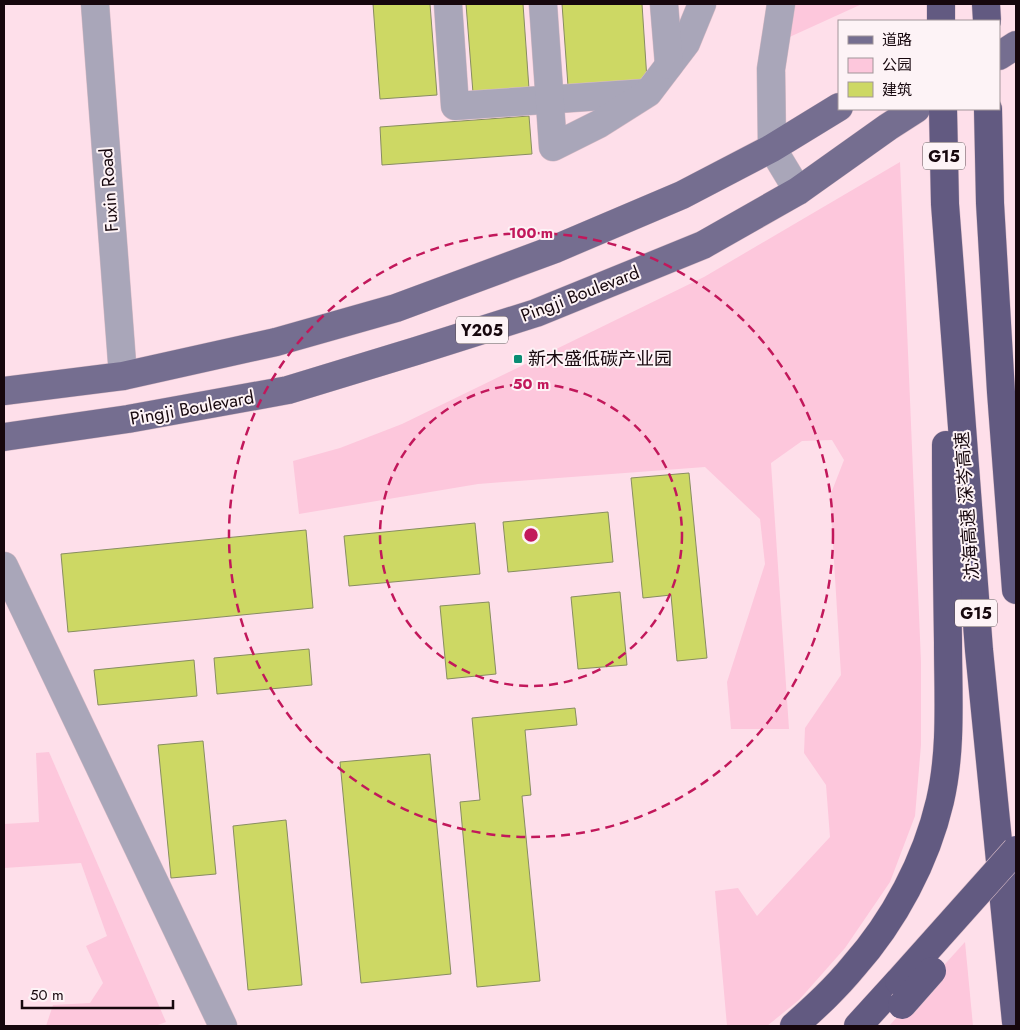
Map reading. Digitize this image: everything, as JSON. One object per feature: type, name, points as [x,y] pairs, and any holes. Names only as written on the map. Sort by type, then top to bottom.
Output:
[{"type":"highway","points":[[941,4],[941,20]]},
{"type":"highway","points":[[986,4],[986,20]]},
{"type":"highway","name":"沈海高速 深岑高速","points":[[943,110],[945,204],[979,650],[1016,1022]]},
{"type":"highway","name":"G15","points":[[988,110],[990,203],[1001,392],[1016,590]]},
{"type":"highway","points":[[794,1026],[826,997],[854,967],[877,938],[915,871],[929,839],[940,801],[946,768],[949,715],[945,204]]},
{"type":"highway","points":[[882,1026],[900,993],[1016,850]]},
{"type":"highway","points":[[858,1026],[900,993],[1016,878]]},
{"type":"main road","points":[[975,20],[1000,4]]},
{"type":"main road","points":[[1000,55],[1016,45]]},
{"type":"main road","points":[[4,392],[123,376],[276,342],[396,308],[555,249],[682,195],[772,148],[838,108]]},
{"type":"main road","name":"Pingji Boulevard","points":[[4,437],[128,419],[288,390],[536,313],[702,245],[798,191],[914,110]]},
{"type":"street","name":"Fuxin Road","points":[[95,4],[123,376]]},
{"type":"street","points":[[448,4],[455,106],[648,93]]},
{"type":"street","points":[[543,4],[552,147],[599,124],[648,93],[686,43],[702,4]]},
{"type":"street","points":[[664,4],[669,65]]},
{"type":"street","points":[[769,4],[772,148],[798,191]]},
{"type":"street","points":[[771,69],[781,4]]},
{"type":"street","points":[[4,566],[223,1026]]},
{"type":"green space","points":[[775,4],[862,4],[772,45]]},
{"type":"green space","points":[[900,162],[921,662],[921,745],[915,816],[890,882],[845,948],[799,1000],[767,1026],[727,1026],[715,891],[738,888],[757,916],[830,837],[826,785],[804,753],[805,728],[841,675],[830,496],[844,460],[832,440],[802,441],[771,463],[789,729],[731,729],[727,682],[765,564],[760,519],[705,467],[478,484],[299,514],[293,461],[340,448],[402,424],[704,277]]},
{"type":"green space","points":[[49,752],[166,1022],[155,1026],[46,1026],[53,1005],[90,1003],[103,983],[86,946],[107,936],[81,863],[4,868],[4,824],[39,822],[36,753]]},
{"type":"green space","points":[[965,942],[973,1026],[889,1026]]},
{"type":"building","points":[[373,4],[430,4],[437,95],[380,99]]},
{"type":"building","points":[[466,4],[523,4],[529,89],[473,93]]},
{"type":"building","points":[[562,4],[642,4],[647,80],[568,86]]},
{"type":"building","points":[[529,116],[532,154],[382,165],[380,127]]},
{"type":"building","points":[[689,473],[707,658],[677,661],[671,595],[643,598],[631,478]]},
{"type":"building","points":[[608,512],[613,562],[508,572],[503,522]]},
{"type":"building","points":[[475,523],[480,574],[349,586],[344,536]]},
{"type":"building","points":[[306,530],[313,608],[68,632],[61,554]]},
{"type":"building","points":[[620,592],[627,665],[578,669],[571,597]]},
{"type":"building","points":[[489,602],[496,674],[447,679],[440,606]]},
{"type":"building","points":[[309,649],[312,685],[217,694],[214,658]]},
{"type":"building","points":[[194,660],[197,696],[98,705],[94,670]]},
{"type":"building","points":[[575,708],[577,725],[525,730],[531,795],[522,796],[540,981],[477,987],[460,802],[480,800],[472,718]]},
{"type":"building","points":[[203,741],[216,874],[171,878],[158,745]]},
{"type":"building","points":[[430,754],[451,974],[361,983],[340,762]]},
{"type":"building","points":[[286,820],[302,985],[248,990],[233,826]]},
{"type":"place","name":"新木盛低碳产业园","points":[[518,359]]}]
